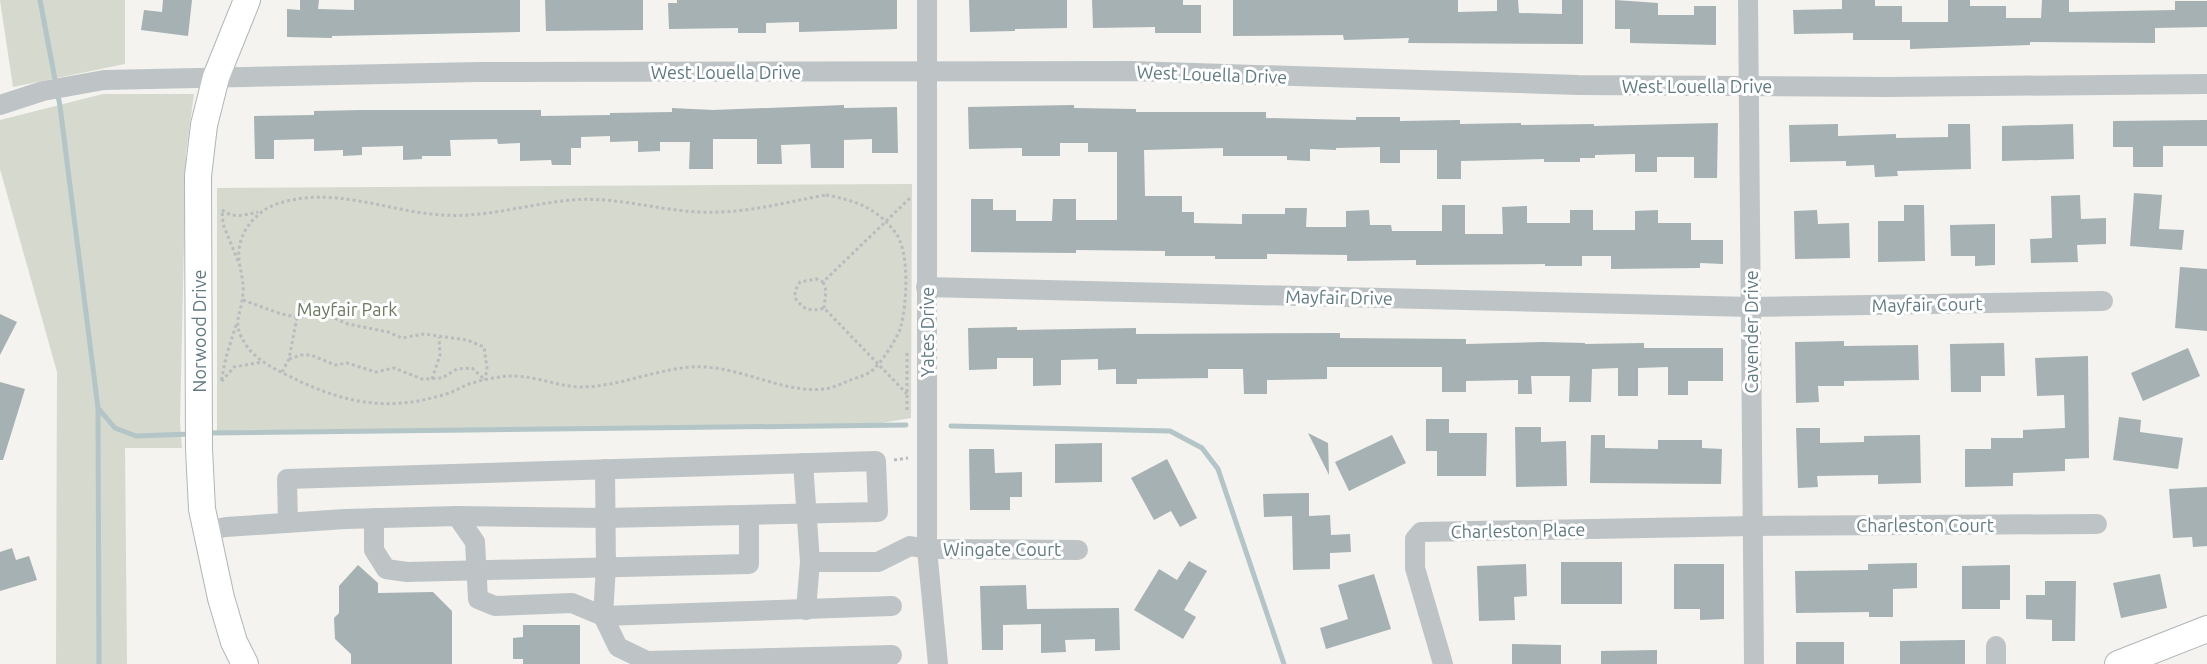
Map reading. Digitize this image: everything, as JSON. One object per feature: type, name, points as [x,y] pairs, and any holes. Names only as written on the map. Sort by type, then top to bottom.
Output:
[{"type":"main road","name":"Norwood Drive","points":[[245,664],[234,642],[221,598],[202,509],[199,449],[198,176],[204,125],[216,77],[247,0]]},
{"type":"main road","points":[[2118,664],[2207,629]]},
{"type":"street","name":"Yates Drive","points":[[927,0],[927,549],[938,664]]},
{"type":"street","name":"Cavender Drive","points":[[1748,0],[1754,664]]},
{"type":"street","name":"West Louella Drive","points":[[0,105],[43,91],[104,80],[479,72],[1132,71],[1578,86],[1887,87],[2207,84]]},
{"type":"street","name":"Mayfair Drive","points":[[926,287],[1751,307]]},
{"type":"street","name":"Mayfair Court","points":[[1751,307],[2103,301]]},
{"type":"street","points":[[205,531],[226,526],[457,516],[605,518],[878,512],[876,461],[287,479],[288,523]]},
{"type":"street","points":[[803,463],[810,562],[806,610]]},
{"type":"street","points":[[605,469],[606,567],[603,616],[618,647],[648,662],[892,655]]},
{"type":"street","points":[[374,519],[374,550],[386,569],[407,572],[749,564],[748,515]]},
{"type":"street","points":[[457,516],[475,542],[478,599],[495,606],[572,603],[603,616],[892,606]]},
{"type":"street","name":"Charleston Court","points":[[1753,526],[2097,524]]},
{"type":"street","name":"Charleston Place","points":[[1443,664],[1415,568],[1415,539],[1421,532],[1753,526]]},
{"type":"street","name":"Wingate Court","points":[[810,562],[878,562],[909,546],[927,549],[1078,550]]},
{"type":"path","points":[[823,282],[926,180]]},
{"type":"path","points":[[908,193],[908,211]]},
{"type":"path","points":[[237,324],[247,347],[263,362],[327,394],[358,401],[400,405],[443,396],[473,382],[510,376],[540,379],[576,387],[609,385],[654,373],[694,367],[732,370],[794,389],[828,389],[873,371],[901,331],[906,295],[904,261],[898,235],[877,213],[852,200],[826,195],[752,211],[666,210],[638,203],[571,200],[465,216],[393,208],[346,198],[317,197],[282,202],[240,216],[229,215],[222,210],[226,233],[239,263]]},
{"type":"path","points":[[260,211],[247,226],[238,249],[244,286],[243,300],[221,381],[234,367],[263,362]]},
{"type":"path","points":[[908,246],[908,326]]},
{"type":"path","points":[[817,279],[823,282],[826,291],[824,308],[812,311],[802,308],[795,298],[795,291],[800,282],[817,279]]},
{"type":"path","points":[[243,300],[281,314],[297,317],[322,313],[348,324],[388,332],[402,338],[424,334],[467,340],[484,347],[487,368],[485,380]]},
{"type":"path","points":[[824,308],[907,394]]},
{"type":"path","points":[[282,372],[290,359],[297,317]]},
{"type":"path","points":[[432,379],[440,355],[439,336]]},
{"type":"path","points":[[907,349],[908,414]]},
{"type":"path","points":[[290,359],[301,355],[311,355],[335,365],[347,363],[376,372],[394,368],[422,379],[442,378],[457,369],[472,368],[485,380]]},
{"type":"path","points":[[876,461],[908,459],[908,451]]},
{"type":"green space","points":[[0,0],[125,0],[125,64],[13,87]]},
{"type":"green space","points":[[103,94],[194,94],[186,153],[180,422],[182,448],[125,448],[127,664],[56,664],[57,372],[0,169],[0,120]]},
{"type":"green space","name":"Mayfair Park","points":[[912,184],[911,418],[864,426],[382,429],[217,433],[217,188]]},
{"type":"building","points":[[163,0],[192,0],[188,36],[141,30],[144,10],[162,12]]},
{"type":"building","points":[[300,0],[319,0],[318,9],[354,10],[354,0],[520,0],[520,32],[332,36],[332,38],[287,37],[287,9],[300,10]]},
{"type":"building","points":[[545,0],[643,0],[643,30],[546,31]]},
{"type":"building","points":[[677,0],[897,0],[897,29],[799,32],[799,22],[766,23],[766,33],[738,33],[738,28],[669,29],[668,3],[677,3]]},
{"type":"building","points":[[969,0],[1067,0],[1067,28],[970,32]]},
{"type":"building","points":[[1092,0],[1183,0],[1183,5],[1201,5],[1201,33],[1155,33],[1155,27],[1093,28]]},
{"type":"building","points":[[1233,0],[1458,0],[1458,12],[1497,11],[1497,0],[1518,0],[1519,13],[1562,14],[1562,0],[1583,0],[1583,44],[1408,43],[1409,38],[1344,40],[1343,35],[1233,36]]},
{"type":"building","points":[[1615,0],[1658,3],[1658,15],[1694,15],[1694,6],[1716,6],[1716,45],[1630,43],[1630,29],[1615,29]]},
{"type":"building","points":[[1842,0],[1875,0],[1875,6],[1902,6],[1902,22],[1948,22],[1948,0],[1970,0],[1970,6],[2006,6],[2006,18],[2041,18],[2042,0],[2069,0],[2069,12],[2175,10],[2175,1],[2207,1],[2207,27],[2155,28],[2155,43],[2030,42],[2030,45],[1910,49],[1910,40],[1853,40],[1853,33],[1794,34],[1793,10],[1842,9]]},
{"type":"building","points":[[844,105],[844,108],[897,107],[898,153],[872,153],[872,139],[844,140],[844,168],[811,168],[810,144],[781,145],[782,164],[757,164],[757,139],[713,139],[713,169],[689,169],[690,142],[660,142],[660,151],[638,152],[638,141],[610,142],[610,136],[581,137],[581,148],[571,148],[571,165],[552,165],[551,160],[520,161],[520,143],[498,144],[497,139],[450,140],[451,156],[422,156],[422,159],[403,160],[403,146],[362,147],[362,155],[343,156],[343,150],[314,151],[314,139],[274,140],[274,159],[255,159],[254,116],[314,115],[314,111],[362,110],[541,110],[541,116],[610,115],[610,113],[672,112],[672,108],[713,110]]},
{"type":"building","points":[[1074,105],[1074,108],[1136,109],[1136,112],[1266,112],[1266,118],[1356,120],[1356,117],[1400,117],[1400,121],[1460,120],[1460,124],[1594,124],[1594,126],[1718,123],[1717,178],[1694,178],[1694,157],[1657,157],[1657,172],[1635,172],[1635,154],[1595,155],[1595,158],[1580,158],[1580,162],[1544,162],[1544,159],[1461,161],[1461,179],[1437,179],[1437,150],[1400,150],[1400,163],[1380,163],[1380,147],[1310,149],[1310,161],[1287,160],[1287,156],[1223,156],[1223,148],[1144,150],[1145,196],[1182,196],[1182,212],[1194,212],[1194,223],[1242,224],[1242,214],[1285,214],[1285,208],[1307,208],[1306,227],[1346,227],[1346,211],[1369,210],[1370,225],[1391,225],[1392,231],[1442,231],[1442,205],[1465,205],[1465,234],[1503,234],[1502,207],[1527,206],[1527,223],[1570,223],[1570,210],[1593,210],[1593,230],[1635,230],[1635,211],[1658,210],[1658,223],[1691,223],[1691,240],[1723,240],[1723,264],[1700,263],[1700,268],[1611,269],[1611,256],[1582,256],[1582,266],[1545,266],[1545,264],[1416,265],[1416,260],[1347,261],[1347,255],[1267,254],[1267,259],[1215,259],[1215,256],[1165,256],[1165,251],[971,252],[971,199],[993,199],[993,210],[1016,210],[1016,221],[1052,221],[1053,199],[1076,199],[1076,220],[1117,220],[1117,152],[1088,152],[1088,143],[1060,143],[1060,156],[1022,156],[1022,148],[969,149],[968,107]]},
{"type":"building","points":[[2207,120],[2207,146],[2163,146],[2163,167],[2133,167],[2133,147],[2113,147],[2113,121]]},
{"type":"building","points":[[1838,124],[1838,136],[1896,134],[1896,138],[1948,137],[1948,124],[1970,124],[1971,169],[1897,171],[1898,176],[1875,177],[1874,165],[1846,166],[1846,161],[1790,162],[1789,125]]},
{"type":"building","points":[[2073,124],[2074,159],[2002,161],[2002,126]]},
{"type":"building","points":[[2134,193],[2162,195],[2159,229],[2184,230],[2182,250],[2130,246]]},
{"type":"building","points":[[2080,195],[2081,219],[2106,218],[2106,244],[2077,245],[2078,262],[2031,263],[2030,239],[2052,238],[2051,196]]},
{"type":"building","points":[[1904,205],[1924,205],[1925,261],[1878,262],[1878,221],[1904,221]]},
{"type":"building","points":[[1817,210],[1818,224],[1849,223],[1850,258],[1795,259],[1794,211]]},
{"type":"building","points":[[1995,224],[1995,265],[1975,266],[1975,256],[1951,256],[1950,225]]},
{"type":"building","points":[[2180,267],[2207,269],[2207,331],[2175,328]]},
{"type":"building","points":[[0,314],[17,322],[0,355]]},
{"type":"building","points":[[1017,327],[1017,330],[1136,328],[1136,334],[1340,333],[1340,338],[1466,339],[1466,344],[1644,343],[1644,348],[1723,348],[1723,381],[1688,381],[1688,395],[1668,395],[1668,367],[1638,368],[1638,396],[1618,396],[1618,368],[1592,369],[1591,402],[1569,402],[1570,376],[1531,376],[1532,394],[1518,394],[1518,380],[1466,381],[1466,392],[1442,392],[1442,367],[1327,367],[1327,379],[1267,380],[1267,394],[1244,394],[1243,369],[1208,369],[1208,378],[1137,379],[1137,384],[1116,384],[1116,369],[1098,370],[1098,359],[1061,360],[1061,385],[1033,386],[1033,358],[997,358],[997,369],[969,370],[968,328]]},
{"type":"building","points":[[1844,341],[1844,346],[1918,345],[1919,380],[1844,381],[1844,386],[1818,386],[1819,402],[1796,403],[1795,342]]},
{"type":"building","points":[[2004,343],[2005,376],[1981,376],[1981,392],[1951,392],[1950,344]]},
{"type":"building","points":[[2188,348],[2200,376],[2143,401],[2131,373]]},
{"type":"building","points":[[2088,356],[2089,458],[2065,459],[2065,471],[2013,473],[2013,486],[1965,487],[1965,449],[1991,449],[1991,438],[2023,438],[2023,430],[2065,428],[2064,395],[2037,396],[2035,358]]},
{"type":"building","points":[[0,382],[25,389],[3,460],[0,460]]},
{"type":"building","points":[[2119,417],[2141,420],[2140,432],[2183,438],[2178,469],[2113,460]]},
{"type":"building","points":[[1426,419],[1449,419],[1449,433],[1487,433],[1486,476],[1437,476],[1437,451],[1426,451]]},
{"type":"building","points":[[1515,427],[1541,427],[1541,442],[1566,441],[1567,486],[1516,487]]},
{"type":"building","points":[[1796,428],[1820,428],[1820,443],[1864,442],[1864,436],[1920,435],[1921,483],[1878,484],[1878,475],[1817,476],[1818,487],[1798,488]]},
{"type":"building","points":[[1308,433],[1328,443],[1329,475]]},
{"type":"building","points":[[1392,435],[1406,463],[1349,491],[1335,462]]},
{"type":"building","points":[[1591,435],[1605,435],[1605,448],[1658,449],[1658,440],[1702,440],[1702,448],[1722,449],[1721,484],[1590,483]]},
{"type":"building","points":[[1102,443],[1102,482],[1055,483],[1055,444]]},
{"type":"building","points":[[969,449],[994,449],[995,473],[1022,472],[1022,497],[1010,497],[1010,510],[970,510]]},
{"type":"building","points":[[1167,459],[1197,518],[1180,527],[1171,511],[1154,520],[1131,478]]},
{"type":"building","points":[[2207,487],[2207,546],[2193,547],[2192,537],[2173,538],[2169,489]]},
{"type":"building","points":[[1309,493],[1309,516],[1330,515],[1331,535],[1350,534],[1351,552],[1330,553],[1330,569],[1293,570],[1292,516],[1264,517],[1263,494]]},
{"type":"building","points":[[12,548],[16,560],[29,556],[37,580],[0,591],[0,552]]},
{"type":"building","points":[[1189,561],[1207,571],[1184,610],[1196,617],[1183,639],[1134,610],[1159,569],[1177,580]]},
{"type":"building","points":[[1561,562],[1622,562],[1622,604],[1561,604]]},
{"type":"building","points":[[1917,563],[1917,588],[1893,589],[1893,617],[1869,617],[1869,612],[1796,613],[1795,571],[1868,570],[1868,564]]},
{"type":"building","points":[[1526,564],[1527,596],[1514,597],[1515,620],[1479,621],[1477,566]]},
{"type":"building","points":[[1674,564],[1724,564],[1724,619],[1700,620],[1700,609],[1674,609]]},
{"type":"building","points":[[358,565],[378,583],[378,593],[433,592],[452,611],[452,664],[351,664],[351,654],[335,639],[334,618],[339,613],[339,586]]},
{"type":"building","points":[[2010,565],[2010,600],[2000,600],[2000,609],[1962,609],[1962,566]]},
{"type":"building","points":[[1374,574],[1391,629],[1326,649],[1320,628],[1348,619],[1338,585]]},
{"type":"building","points":[[2160,574],[2167,608],[2121,618],[2113,583]]},
{"type":"building","points":[[2045,581],[2076,581],[2075,641],[2052,641],[2052,620],[2026,619],[2026,595],[2045,595]]},
{"type":"building","points":[[1026,585],[1027,609],[1119,608],[1120,650],[1095,651],[1095,639],[1065,640],[1066,652],[1041,653],[1041,624],[1003,625],[1003,650],[982,650],[980,586]]},
{"type":"building","points":[[523,625],[580,625],[580,664],[523,664],[523,659],[513,659],[513,638],[523,637]]},
{"type":"building","points":[[1965,640],[1965,664],[1900,664],[1900,641]]},
{"type":"building","points":[[1796,642],[1844,642],[1844,664],[1796,664]]},
{"type":"building","points":[[1512,644],[1561,645],[1561,664],[1512,664]]},
{"type":"building","points":[[1657,650],[1657,664],[1601,664],[1601,651]]},
{"type":"waterway","points":[[40,0],[60,106],[98,408],[99,664]]},
{"type":"waterway","points":[[98,408],[115,428],[136,436],[191,434]]},
{"type":"waterway","points":[[206,433],[906,425]]},
{"type":"waterway","points":[[951,426],[1170,431],[1202,448],[1218,469],[1284,664]]}]
